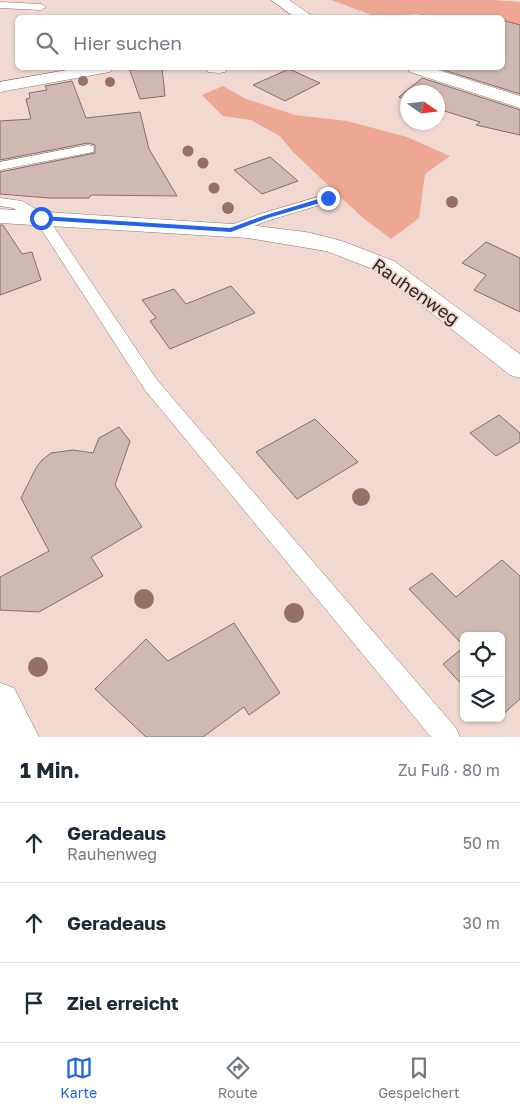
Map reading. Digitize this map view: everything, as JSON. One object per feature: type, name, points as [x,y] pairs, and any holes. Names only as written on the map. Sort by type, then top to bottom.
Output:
[{"type":"street","points":[[278,0],[303,15]]},
{"type":"street","points":[[0,87],[93,70]]},
{"type":"street","points":[[422,70],[520,102]]},
{"type":"street","name":"Rauhenweg","points":[[0,216],[231,230],[335,246],[365,255],[386,266],[520,368]]},
{"type":"street","points":[[0,702],[19,737]]},
{"type":"lane","points":[[0,5],[41,7]]},
{"type":"lane","points":[[0,166],[88,149]]},
{"type":"lane","points":[[231,230],[265,217],[328,198]]},
{"type":"lane","points":[[0,202],[17,204],[41,218],[151,385],[447,737]]},
{"type":"shaded area","points":[[331,0],[494,0],[520,2],[520,47],[505,43],[505,15],[372,15]]},
{"type":"shaded area","points":[[223,86],[246,99],[295,115],[347,121],[407,137],[450,156],[425,174],[419,218],[391,239],[363,218],[293,152],[280,136],[251,120],[223,116],[202,95]]},
{"type":"building","points":[[505,21],[520,25],[520,94],[443,70],[505,70]]},
{"type":"building","points":[[130,70],[162,70],[165,96],[140,99]]},
{"type":"building","points":[[287,70],[291,70],[320,83],[285,101],[253,85]]},
{"type":"building","points":[[422,78],[443,85],[414,85]]},
{"type":"building","points":[[72,81],[86,118],[140,112],[149,149],[177,196],[91,195],[89,198],[49,198],[0,194],[0,172],[95,153],[95,145],[88,143],[0,160],[0,121],[31,119],[26,99],[30,98],[29,93],[47,90],[45,86]]},
{"type":"building","points":[[445,86],[520,110],[520,135],[476,125],[480,122],[445,111]]},
{"type":"building","points":[[270,157],[298,181],[262,194],[234,170]]},
{"type":"building","points":[[0,225],[3,225],[22,254],[32,252],[41,280],[0,295]]},
{"type":"building","points":[[486,242],[520,258],[520,312],[474,290],[486,275],[462,263]]},
{"type":"building","points":[[231,286],[255,313],[170,349],[150,321],[156,318],[142,300],[174,289],[186,304]]},
{"type":"building","points":[[499,415],[520,433],[520,442],[496,456],[470,433]]},
{"type":"building","points":[[315,419],[358,462],[297,499],[256,452]]},
{"type":"building","points":[[119,427],[130,441],[115,485],[142,527],[91,557],[103,576],[39,612],[0,610],[0,577],[49,551],[21,498],[36,468],[51,453],[73,450],[93,453],[99,438]]},
{"type":"building","points":[[502,560],[520,576],[520,699],[505,712],[505,632],[460,632],[460,642],[409,589],[432,573],[456,597]]},
{"type":"building","points":[[234,623],[280,693],[249,715],[244,707],[203,737],[146,737],[95,689],[146,639],[168,661]]},
{"type":"building","points":[[460,650],[460,683],[443,664]]},
{"type":"route","points":[[41,218],[231,230],[265,217],[328,198]]}]
